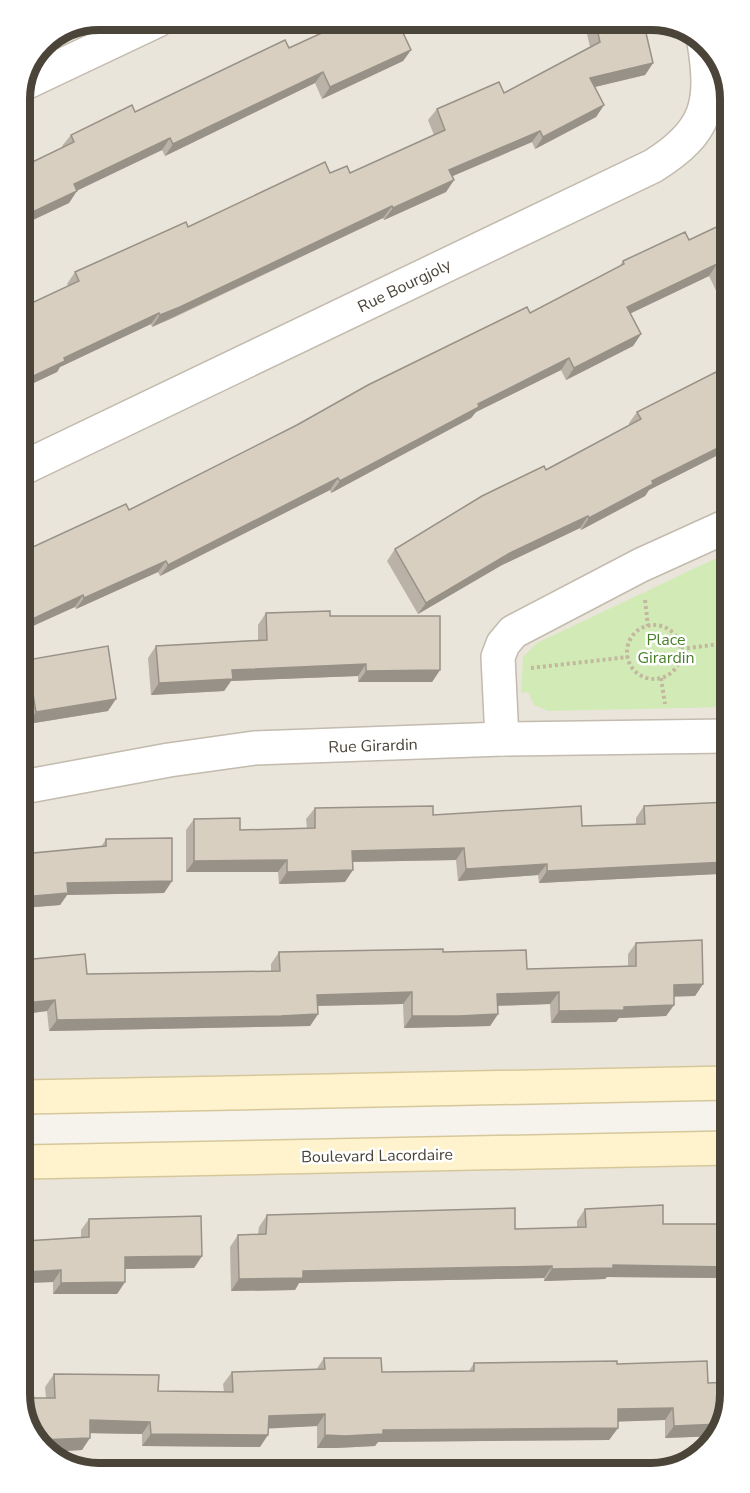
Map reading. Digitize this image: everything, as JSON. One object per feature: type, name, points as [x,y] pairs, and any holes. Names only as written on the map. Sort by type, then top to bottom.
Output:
[{"type":"main road","points":[[30,1097],[720,1083]]},
{"type":"main road","name":"Boulevard Lacordaire","points":[[30,1162],[720,1148]]},
{"type":"street","points":[[33,79],[137,30]]},
{"type":"street","name":"Rue Bourgjoly","points":[[30,465],[653,166],[678,151],[697,129],[707,103],[710,76],[707,58]]},
{"type":"street","points":[[502,739],[498,671],[500,651],[513,632],[640,565],[720,528]]},
{"type":"street","name":"Rue Girardin","points":[[30,786],[169,760],[254,748],[502,739],[720,736]]},
{"type":"path","points":[[648,626],[666,628],[678,640],[681,649],[681,658],[672,672],[656,679],[640,675],[633,669],[628,657],[629,644],[634,635],[648,626]]},
{"type":"path","points":[[681,649],[720,644]]},
{"type":"path","points":[[498,671],[628,657]]},
{"type":"shaded area","points":[[99,30],[656,30],[686,39],[700,50],[711,64],[719,86],[720,99],[720,1083],[30,1098],[30,94],[32,81],[42,61],[50,50],[61,42],[73,35]]},
{"type":"shaded area","points":[[720,1148],[720,1394],[718,1412],[713,1425],[693,1449],[677,1458],[651,1463],[94,1463],[73,1458],[57,1449],[44,1436],[31,1407],[30,1163]]},
{"type":"green space","name":"Place Girardin","points":[[720,556],[720,707],[548,711],[534,705],[528,692],[521,693],[523,657],[537,643]]},
{"type":"building","points":[[328,30],[402,30],[411,50],[330,87],[323,72],[173,144],[170,138],[74,184],[77,191],[30,213],[30,163],[74,142],[71,135],[132,105],[135,112],[285,40],[289,48]]},
{"type":"building","points":[[597,30],[645,30],[653,63],[590,78],[604,105],[543,137],[540,131],[449,170],[454,180],[393,208],[392,206],[180,307],[160,315],[159,313],[64,358],[65,361],[30,378],[30,304],[79,281],[75,272],[186,222],[188,227],[325,162],[330,173],[347,166],[350,173],[445,130],[437,109],[499,82],[504,93],[600,42]]},
{"type":"building","points":[[720,225],[720,270],[717,264],[627,307],[641,334],[574,368],[569,358],[478,404],[479,407],[340,481],[338,478],[168,565],[166,561],[84,598],[83,595],[30,620],[30,548],[126,504],[129,510],[297,425],[368,385],[527,307],[530,313],[624,264],[623,261],[685,232],[689,240]]},
{"type":"building","points":[[716,372],[720,380],[720,447],[652,481],[653,484],[589,518],[588,516],[510,553],[426,603],[395,549],[482,496],[544,466],[546,470],[641,419],[637,412]]},
{"type":"building","points":[[330,611],[330,616],[440,616],[440,670],[366,671],[366,664],[232,670],[233,679],[159,683],[156,646],[267,640],[266,613]]},
{"type":"building","points":[[108,646],[116,699],[36,712],[30,677],[30,659]]},
{"type":"building","points":[[720,802],[720,862],[547,871],[547,864],[466,869],[464,848],[352,851],[353,870],[287,872],[287,860],[194,861],[194,819],[240,818],[240,830],[315,828],[315,808],[433,806],[433,815],[581,806],[582,826],[645,824],[644,806]]},
{"type":"building","points":[[172,838],[172,881],[67,883],[68,893],[30,896],[30,853],[106,846],[106,839]]},
{"type":"building","points":[[702,940],[703,984],[674,985],[674,1005],[624,1007],[624,1010],[559,1011],[559,992],[497,994],[498,1014],[459,1016],[412,1016],[412,992],[317,995],[318,1014],[281,1016],[57,1020],[55,1000],[30,1002],[30,959],[85,954],[87,974],[280,971],[279,952],[526,950],[527,969],[636,966],[636,943]]},
{"type":"building","points":[[663,1205],[663,1224],[720,1224],[720,1267],[613,1265],[613,1268],[552,1269],[552,1266],[303,1271],[303,1278],[239,1279],[238,1235],[266,1234],[267,1215],[515,1208],[515,1229],[586,1227],[585,1209]]},
{"type":"building","points":[[201,1216],[202,1256],[125,1257],[125,1282],[61,1283],[61,1270],[30,1272],[30,1241],[89,1237],[89,1219]]},
{"type":"building","points":[[324,1358],[381,1358],[382,1372],[474,1371],[474,1363],[617,1361],[617,1364],[707,1361],[708,1383],[720,1382],[720,1394],[718,1412],[713,1424],[674,1426],[673,1408],[618,1409],[618,1428],[383,1430],[383,1434],[345,1436],[325,1435],[325,1414],[269,1416],[268,1435],[151,1434],[150,1422],[90,1420],[90,1438],[47,1440],[35,1420],[31,1407],[30,1398],[55,1398],[54,1374],[159,1375],[158,1391],[233,1392],[232,1372],[325,1369]]}]
